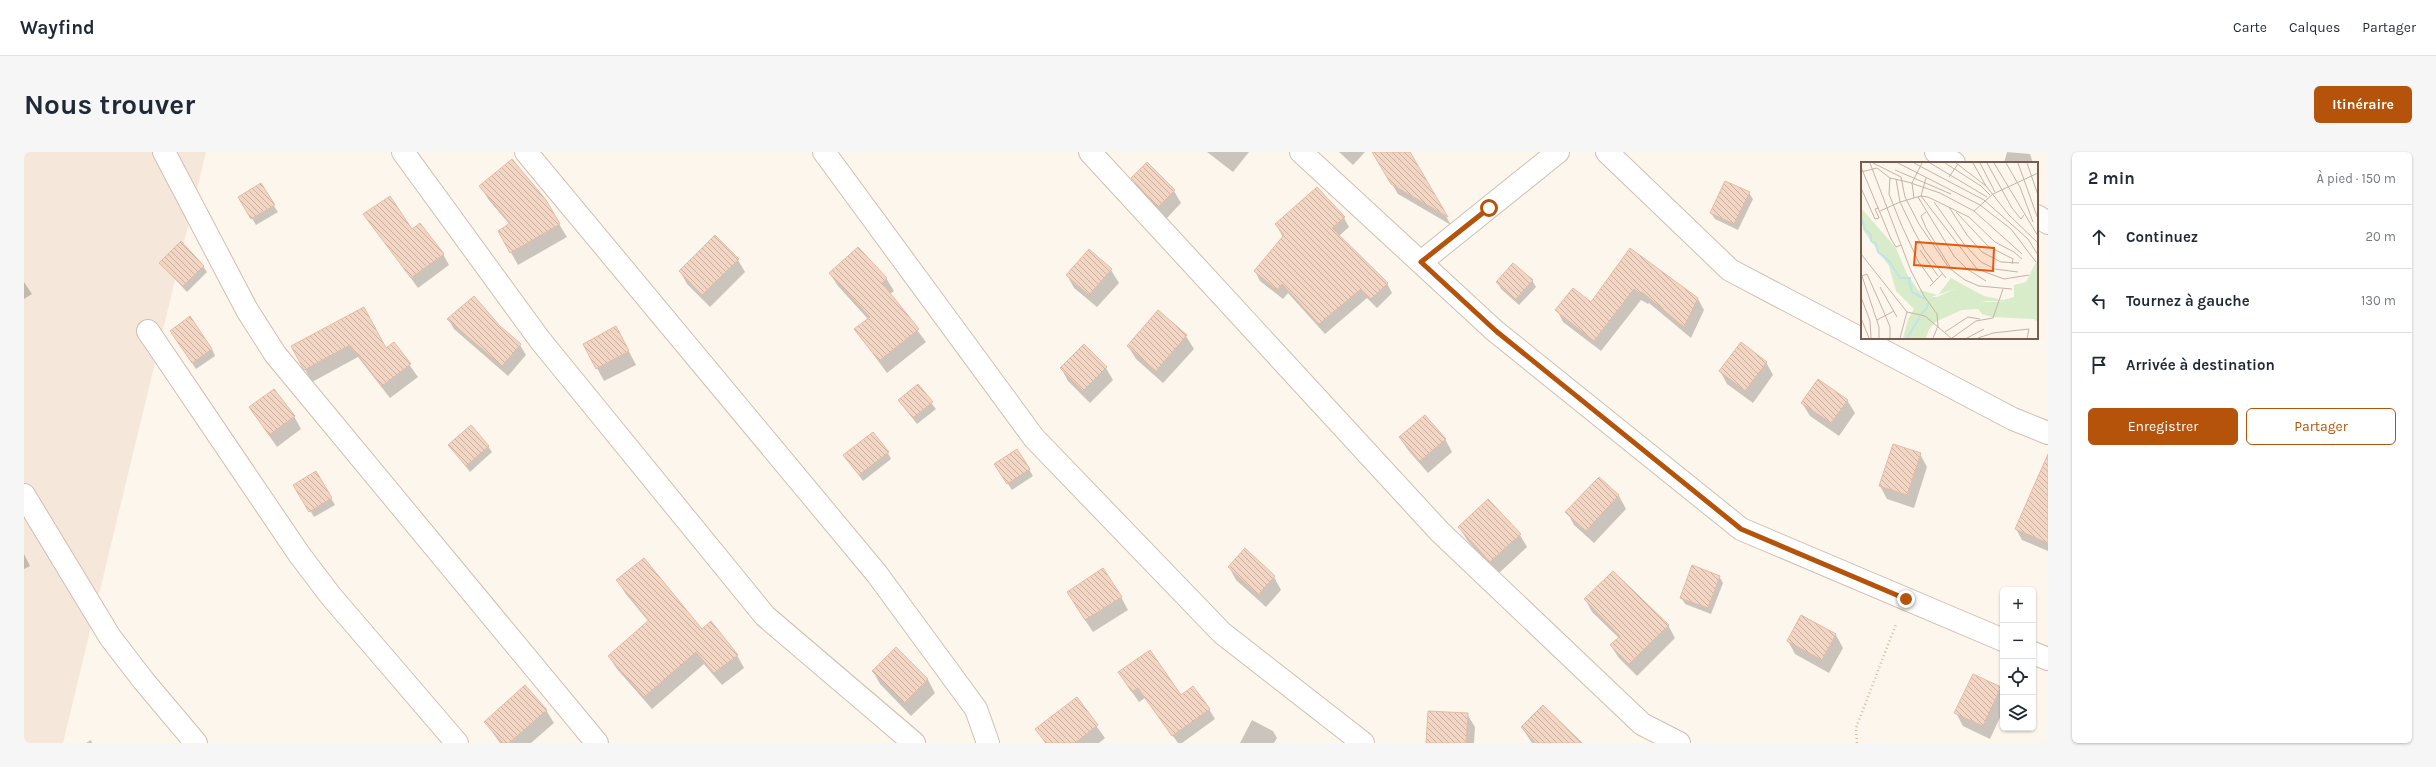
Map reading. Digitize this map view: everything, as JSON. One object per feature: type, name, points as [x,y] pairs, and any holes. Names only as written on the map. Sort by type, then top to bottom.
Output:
[{"type":"street","points":[[164,152],[247,310],[275,354],[597,743]]},
{"type":"street","points":[[403,152],[540,340],[765,616],[914,743]]},
{"type":"street","points":[[526,152],[877,574],[976,709],[988,743]]},
{"type":"street","points":[[824,152],[1034,438],[1222,633],[1363,743]]},
{"type":"street","points":[[1090,152],[1440,532],[1642,724],[1679,743]]},
{"type":"street","points":[[1301,152],[1496,331],[1741,529],[2000,639]]},
{"type":"street","points":[[1421,262],[1558,152]]},
{"type":"street","points":[[1607,152],[1730,270],[2012,419],[2048,433]]},
{"type":"street","points":[[1936,152],[1952,162]]},
{"type":"street","points":[[2038,217],[2048,223]]},
{"type":"street","points":[[148,331],[299,554],[330,594],[457,743]]},
{"type":"street","points":[[24,495],[110,637],[143,680],[196,743]]},
{"type":"street","points":[[2036,654],[2048,660]]},
{"type":"path","points":[[1857,743],[1856,728],[1906,599]]},
{"type":"shaded area","points":[[24,152],[206,152],[63,743],[24,743]]},
{"type":"building","points":[[1372,152],[1410,152],[1448,217],[1391,184]]},
{"type":"building","points":[[512,159],[546,200],[560,224],[510,253],[498,231],[510,223],[479,186]]},
{"type":"building","points":[[1147,162],[1175,190],[1158,207],[1131,178]]},
{"type":"building","points":[[1725,181],[1750,192],[1734,224],[1710,213]]},
{"type":"building","points":[[261,183],[275,205],[251,219],[238,197]]},
{"type":"building","points":[[1317,187],[1345,217],[1332,228],[1388,283],[1371,299],[1361,289],[1319,324],[1282,284],[1277,290],[1254,271],[1284,235],[1275,224]]},
{"type":"building","points":[[390,196],[412,229],[420,223],[444,254],[411,278],[363,214]]},
{"type":"building","points":[[715,235],[739,259],[702,295],[679,271]]},
{"type":"building","points":[[181,241],[204,266],[183,286],[159,263]]},
{"type":"building","points":[[858,247],[887,278],[882,283],[919,329],[879,361],[854,329],[870,317],[829,273]]},
{"type":"building","points":[[1630,248],[1698,298],[1684,327],[1642,292],[1641,294],[1634,289],[1594,341],[1555,310],[1573,288],[1591,302]]},
{"type":"building","points":[[1089,249],[1112,269],[1089,295],[1066,275]]},
{"type":"building","points":[[1513,263],[1533,280],[1515,300],[1496,282]]},
{"type":"building","points":[[474,296],[500,326],[521,344],[502,366],[447,319]]},
{"type":"building","points":[[364,307],[386,348],[394,342],[411,364],[382,386],[350,345],[304,370],[291,346]]},
{"type":"building","points":[[1158,310],[1187,335],[1156,371],[1127,346]]},
{"type":"building","points":[[190,316],[212,349],[192,363],[170,331]]},
{"type":"building","points":[[616,326],[629,351],[596,369],[583,344]]},
{"type":"building","points":[[1741,342],[1767,362],[1745,391],[1719,371]]},
{"type":"building","points":[[1084,344],[1107,367],[1083,391],[1060,368]]},
{"type":"building","points":[[1818,379],[1848,400],[1831,423],[1801,403]]},
{"type":"building","points":[[918,384],[933,402],[913,418],[898,400]]},
{"type":"building","points":[[274,389],[295,416],[269,435],[249,407]]},
{"type":"building","points":[[1425,415],[1446,439],[1420,461],[1399,437]]},
{"type":"building","points":[[471,425],[489,446],[466,466],[448,445]]},
{"type":"building","points":[[873,432],[889,452],[859,475],[843,455]]},
{"type":"building","points":[[1893,444],[1921,453],[1907,495],[1879,486]]},
{"type":"building","points":[[1017,449],[1030,469],[1007,484],[994,464]]},
{"type":"building","points":[[2048,454],[2048,543],[2015,529]]},
{"type":"building","points":[[316,471],[332,498],[309,512],[293,485]]},
{"type":"building","points":[[1599,477],[1619,495],[1586,531],[1565,512]]},
{"type":"building","points":[[1488,499],[1521,534],[1490,562],[1458,527]]},
{"type":"building","points":[[1245,548],[1275,576],[1258,595],[1228,567]]},
{"type":"building","points":[[644,558],[702,629],[711,621],[738,655],[714,673],[696,652],[644,697],[608,656],[649,620],[616,580]]},
{"type":"building","points":[[1692,565],[1720,576],[1708,608],[1680,598]]},
{"type":"building","points":[[1103,568],[1122,597],[1085,620],[1067,592]]},
{"type":"building","points":[[1613,571],[1669,625],[1629,664],[1610,645],[1620,636],[1584,599]]},
{"type":"building","points":[[1801,615],[1836,634],[1822,660],[1787,641]]},
{"type":"building","points":[[896,647],[928,679],[904,703],[872,671]]},
{"type":"building","points":[[1150,650],[1181,695],[1193,686],[1210,709],[1172,736],[1138,688],[1132,692],[1118,672]]},
{"type":"building","points":[[1973,674],[2000,687],[1983,726],[1954,713]]},
{"type":"building","points":[[525,685],[547,710],[509,743],[503,743],[484,722]]},
{"type":"building","points":[[1077,697],[1098,725],[1075,743],[1046,743],[1035,729]]},
{"type":"building","points":[[1543,705],[1582,743],[1536,743],[1521,727]]},
{"type":"building","points":[[1428,711],[1468,713],[1466,743],[1426,743]]},
{"type":"route","points":[[1489,208],[1421,262],[1496,331],[1741,529],[1906,599]]}]
